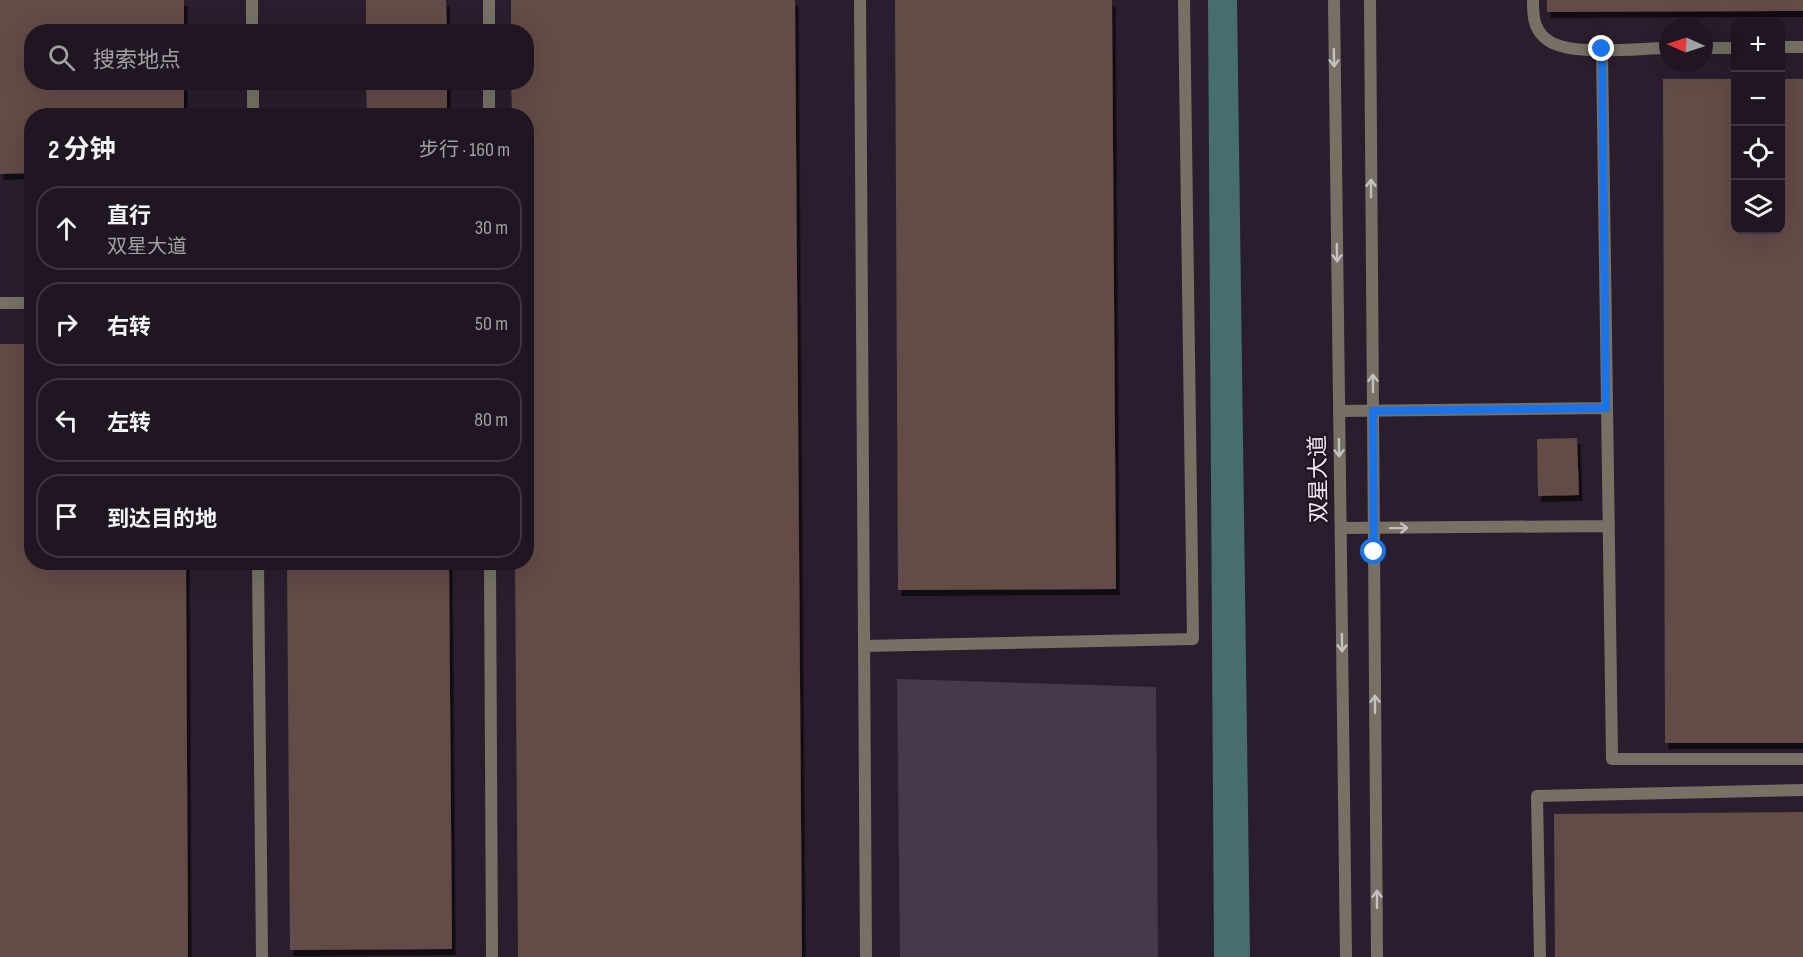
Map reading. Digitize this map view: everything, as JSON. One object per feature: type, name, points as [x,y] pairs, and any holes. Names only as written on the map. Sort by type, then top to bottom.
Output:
[{"type":"street","points":[[252,0],[252,24]]},
{"type":"street","points":[[489,0],[489,24]]},
{"type":"street","points":[[860,0],[866,957]]},
{"type":"street","points":[[864,646],[1192,639],[1184,0]]},
{"type":"street","name":"双星大道","points":[[1334,0],[1346,957]]},
{"type":"street","points":[[1370,0],[1377,957]]},
{"type":"street","points":[[1533,0],[1533,22],[1545,39],[1568,49],[1659,48]]},
{"type":"street","points":[[1785,47],[1803,47]]},
{"type":"street","points":[[1713,48],[1731,48]]},
{"type":"street","points":[[1602,49],[1612,759],[1803,759]]},
{"type":"street","points":[[252,90],[253,108]]},
{"type":"street","points":[[489,90],[489,108]]},
{"type":"street","points":[[0,303],[24,303]]},
{"type":"street","points":[[1339,411],[1606,408]]},
{"type":"street","points":[[1341,528],[1608,526]]},
{"type":"street","points":[[258,570],[262,957]]},
{"type":"street","points":[[490,570],[492,957]]},
{"type":"street","points":[[1540,957],[1537,796],[1803,790]]},
{"type":"shaded area","points":[[1208,0],[1237,0],[1250,957],[1214,957]]},
{"type":"shaded area","points":[[897,679],[1156,687],[1158,957],[900,957]]},
{"type":"building","points":[[0,0],[184,0],[184,24],[24,24],[24,90],[184,90],[184,108],[24,108],[24,173],[0,174]]},
{"type":"building","points":[[366,0],[446,0],[447,24],[366,24]]},
{"type":"building","points":[[511,0],[795,0],[802,957],[518,957],[515,570],[534,570],[534,108],[512,108],[511,90],[534,90],[534,24],[511,24]]},
{"type":"building","points":[[895,0],[1112,0],[1116,589],[898,590]]},
{"type":"building","points":[[1547,0],[1803,0],[1803,11],[1547,12]]},
{"type":"building","points":[[1663,79],[1731,79],[1731,234],[1785,234],[1785,79],[1803,79],[1803,743],[1665,743]]},
{"type":"building","points":[[366,90],[447,90],[447,108],[367,108]]},
{"type":"building","points":[[0,344],[24,344],[24,570],[186,570],[188,957],[0,957]]},
{"type":"building","points":[[1577,438],[1579,495],[1538,496],[1537,439]]},
{"type":"building","points":[[287,570],[449,570],[452,949],[290,950]]},
{"type":"building","points":[[1803,812],[1803,957],[1555,957],[1554,814]]},
{"type":"route","points":[[1374,552],[1373,411],[1606,408],[1602,49]]}]
